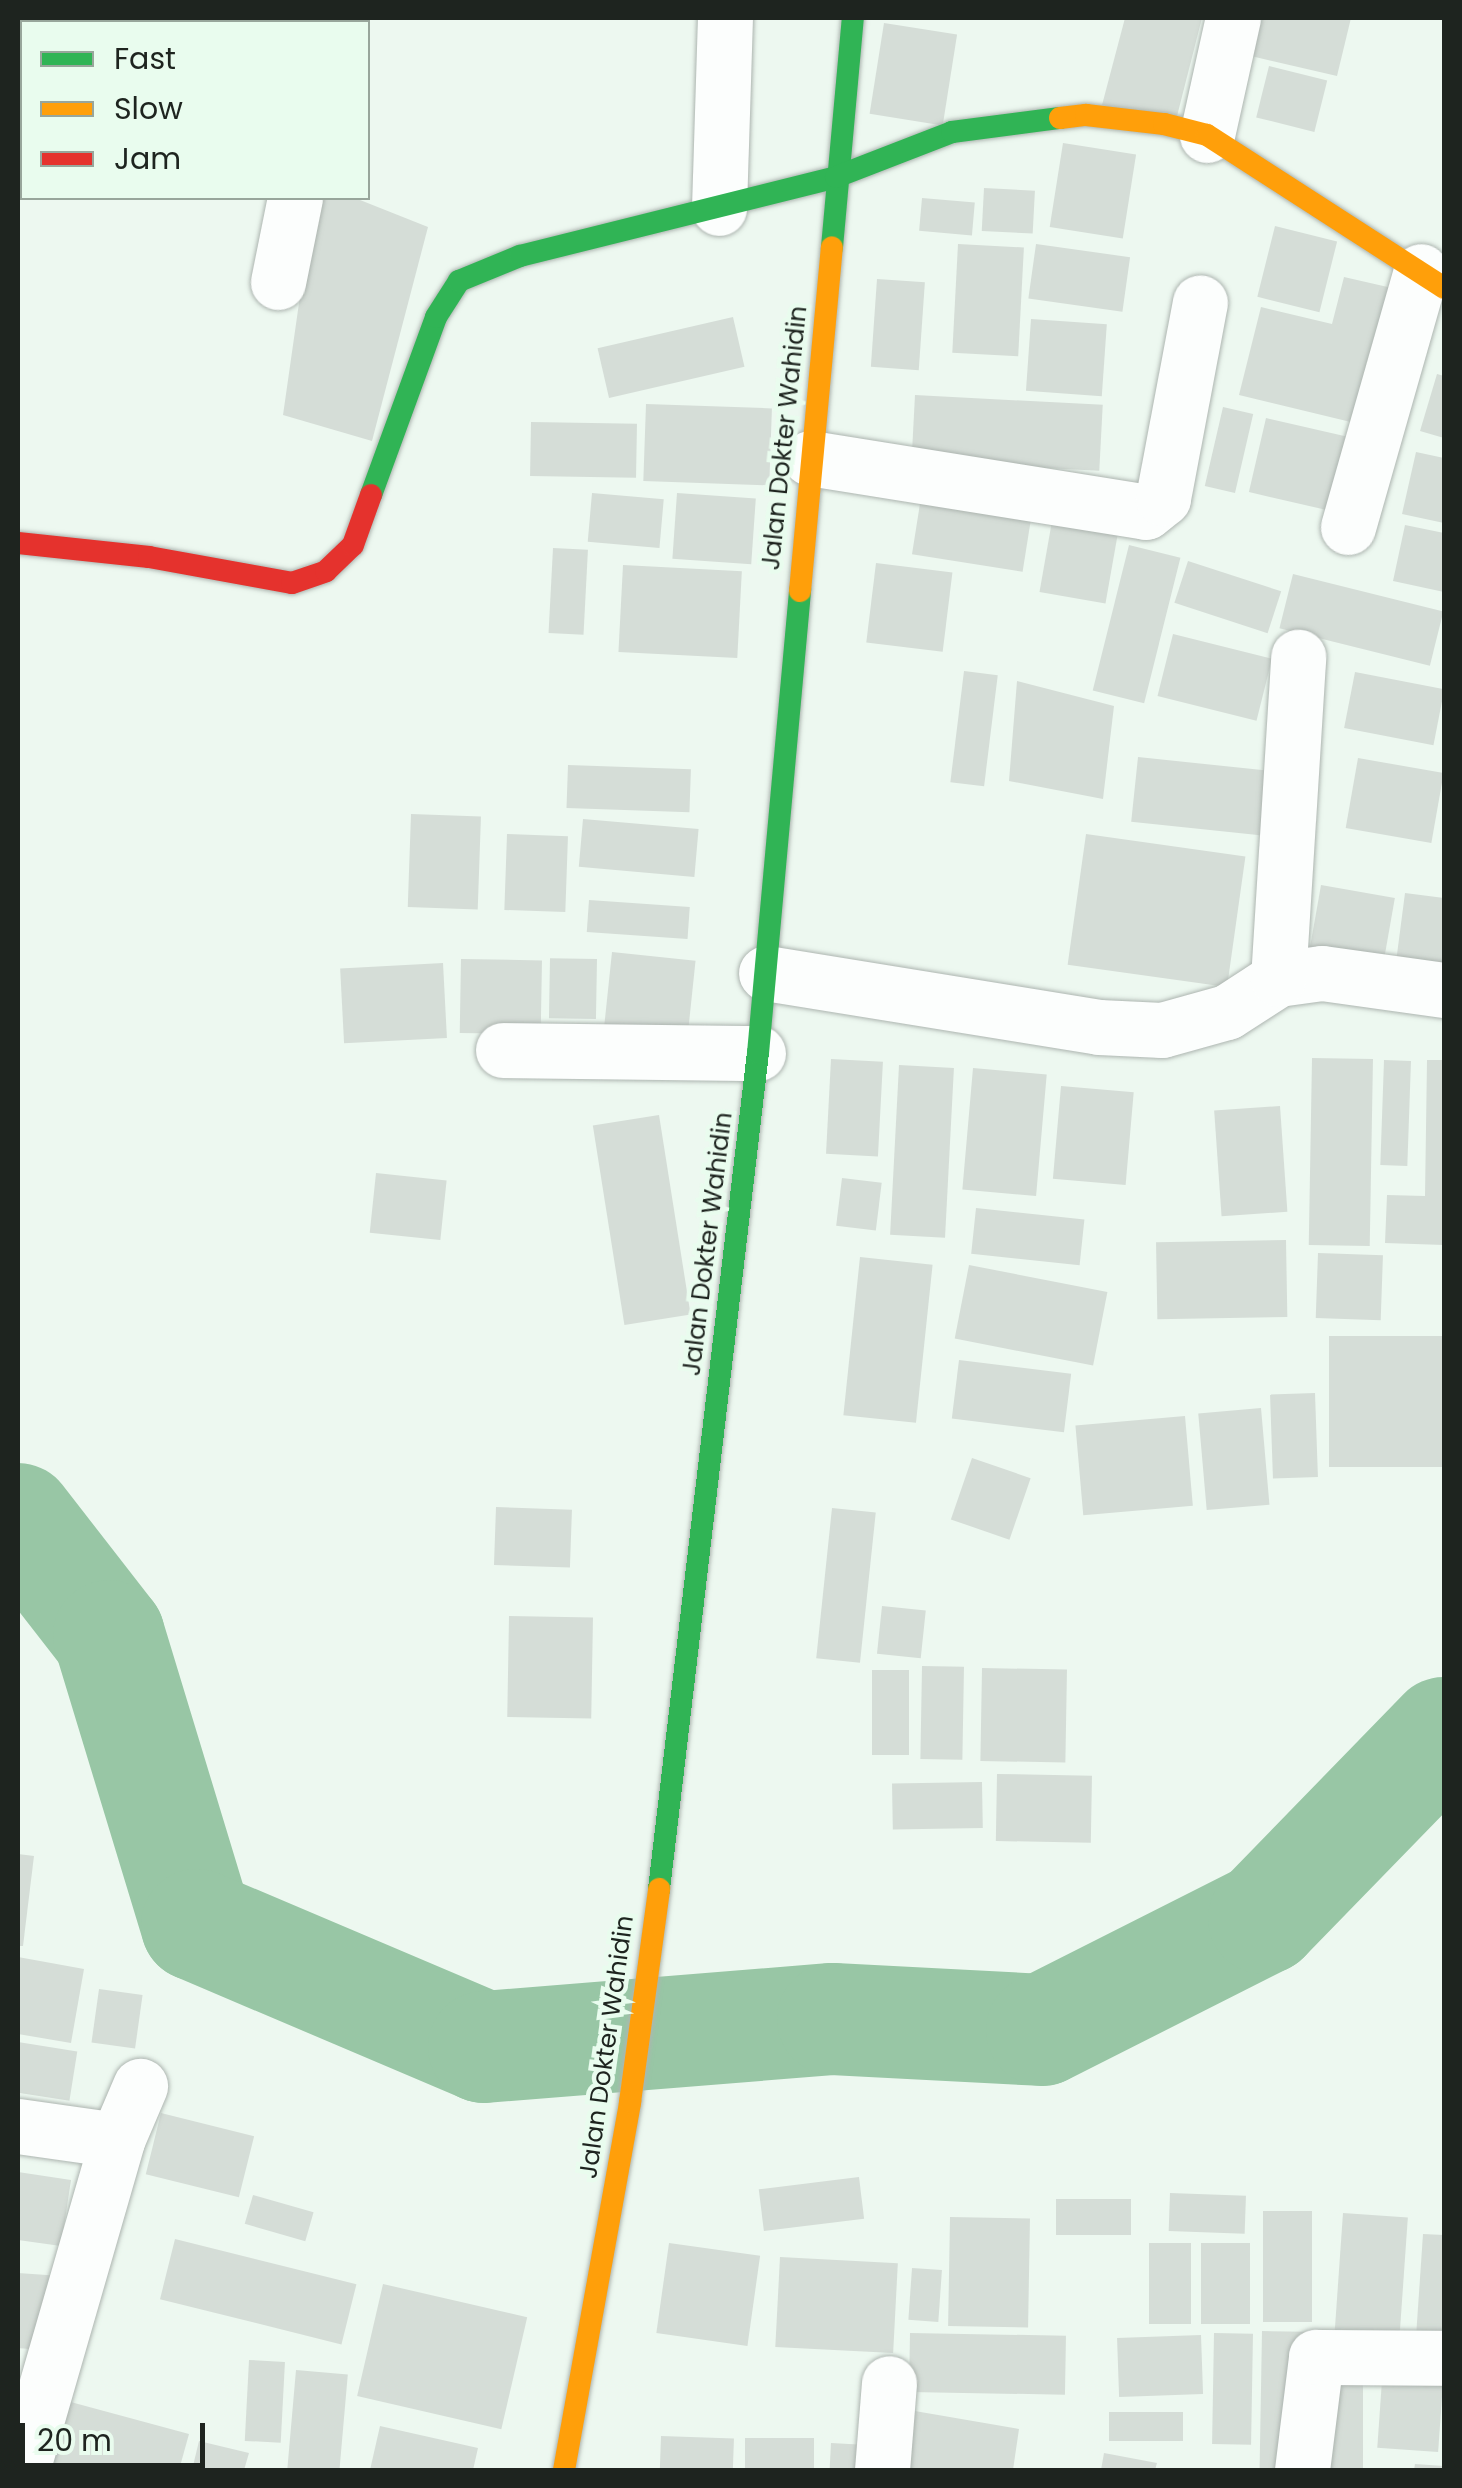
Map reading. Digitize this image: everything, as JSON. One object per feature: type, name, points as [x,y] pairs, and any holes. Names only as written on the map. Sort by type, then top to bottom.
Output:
[{"type":"main road","name":"Jalan Dokter Wahidin","points":[[564,2470],[630,2102],[678,1745],[758,1053],[853,18]]},
{"type":"main road","points":[[18,543],[149,557],[292,583],[326,571],[353,545],[436,317],[459,281],[520,256],[836,177],[952,132],[1086,115],[1164,124],[1206,134],[1433,280]]},
{"type":"street","points":[[718,208],[725,18]]},
{"type":"street","points":[[1206,134],[1233,18]]},
{"type":"street","points":[[278,282],[296,200]]},
{"type":"street","points":[[1348,527],[1433,280]]},
{"type":"street","points":[[810,458],[1146,512],[1162,498],[1200,302]]},
{"type":"street","points":[[1278,979],[1298,657]]},
{"type":"street","points":[[766,973],[1099,1028],[1162,1030],[1227,1012],[1278,979],[1322,973],[1444,990]]},
{"type":"street","points":[[503,1050],[758,1053]]},
{"type":"street","points":[[22,2470],[117,2140],[140,2086]]},
{"type":"street","points":[[18,2126],[117,2140]]},
{"type":"street","points":[[1302,2470],[1316,2356],[1444,2358]]},
{"type":"street","points":[[882,2470],[889,2382]]},
{"type":"building","points":[[1125,18],[1202,18],[1175,124],[1102,105]]},
{"type":"building","points":[[1260,18],[1351,18],[1337,76],[1251,56]]},
{"type":"building","points":[[884,23],[957,35],[943,125],[870,114]]},
{"type":"building","points":[[1269,66],[1327,81],[1314,132],[1256,117]]},
{"type":"building","points":[[1063,143],[1136,155],[1123,239],[1050,227]]},
{"type":"building","points":[[984,188],[1035,191],[1033,234],[982,231]]},
{"type":"building","points":[[922,198],[975,203],[972,235],[919,231]]},
{"type":"building","points":[[314,200],[360,200],[428,227],[372,441],[283,415]]},
{"type":"building","points":[[1275,226],[1337,241],[1319,312],[1257,297]]},
{"type":"building","points":[[958,244],[1024,247],[1018,356],[952,353]]},
{"type":"building","points":[[1036,244],[1130,257],[1122,312],[1028,298]]},
{"type":"building","points":[[1344,277],[1392,288],[1359,424],[1239,395],[1261,307],[1332,324]]},
{"type":"building","points":[[877,279],[925,282],[919,370],[871,367]]},
{"type":"building","points":[[733,317],[744,367],[609,398],[598,348]]},
{"type":"building","points":[[1031,319],[1107,324],[1102,396],[1026,391]]},
{"type":"building","points":[[1437,374],[1444,376],[1444,438],[1420,431]]},
{"type":"building","points":[[915,395],[1103,405],[1099,471],[912,461]]},
{"type":"building","points":[[646,404],[772,408],[769,485],[643,481]]},
{"type":"building","points":[[1223,407],[1253,414],[1235,493],[1205,486]]},
{"type":"building","points":[[1266,418],[1350,437],[1333,511],[1249,492]]},
{"type":"building","points":[[531,422],[637,424],[636,478],[530,476]]},
{"type":"building","points":[[1416,452],[1444,458],[1444,523],[1402,514]]},
{"type":"building","points":[[922,491],[1033,509],[1023,572],[912,554]]},
{"type":"building","points":[[592,493],[664,499],[659,548],[588,542]]},
{"type":"building","points":[[677,493],[756,499],[751,564],[672,559]]},
{"type":"building","points":[[1052,521],[1118,533],[1105,604],[1039,592]]},
{"type":"building","points":[[1405,525],[1444,533],[1444,592],[1393,581]]},
{"type":"building","points":[[1129,545],[1180,558],[1144,703],[1093,691]]},
{"type":"building","points":[[553,548],[588,550],[584,635],[549,633]]},
{"type":"building","points":[[1188,561],[1281,591],[1268,633],[1174,603]]},
{"type":"building","points":[[876,563],[952,572],[943,652],[866,642]]},
{"type":"building","points":[[623,565],[742,571],[737,658],[618,652]]},
{"type":"building","points":[[1293,574],[1443,611],[1430,666],[1279,628]]},
{"type":"building","points":[[1173,634],[1272,659],[1256,721],[1158,696]]},
{"type":"building","points":[[964,671],[998,675],[984,786],[950,782]]},
{"type":"building","points":[[1355,672],[1444,689],[1433,745],[1344,728]]},
{"type":"building","points":[[1017,681],[1114,706],[1103,799],[1009,781]]},
{"type":"building","points":[[1138,757],[1269,771],[1262,835],[1131,822]]},
{"type":"building","points":[[1358,758],[1444,773],[1431,843],[1346,828]]},
{"type":"building","points":[[568,765],[691,769],[689,812],[566,808]]},
{"type":"building","points":[[411,814],[481,816],[478,909],[408,907]]},
{"type":"building","points":[[583,819],[699,829],[694,877],[579,867]]},
{"type":"building","points":[[507,834],[568,836],[565,912],[504,910]]},
{"type":"building","points":[[1086,834],[1245,856],[1227,987],[1068,965]]},
{"type":"building","points":[[1321,885],[1395,898],[1382,970],[1308,957]]},
{"type":"building","points":[[1405,893],[1444,898],[1444,968],[1396,962]]},
{"type":"building","points":[[589,900],[690,907],[688,939],[587,932]]},
{"type":"building","points":[[612,952],[696,961],[688,1034],[604,1026]]},
{"type":"building","points":[[550,958],[597,959],[596,1019],[549,1018]]},
{"type":"building","points":[[461,959],[542,960],[541,1034],[460,1033]]},
{"type":"building","points":[[443,963],[447,1038],[344,1043],[340,968]]},
{"type":"building","points":[[1312,1058],[1373,1059],[1370,1246],[1309,1245]]},
{"type":"building","points":[[831,1059],[883,1062],[878,1157],[826,1154]]},
{"type":"building","points":[[1384,1060],[1411,1061],[1407,1166],[1380,1165]]},
{"type":"building","points":[[1427,1060],[1444,1060],[1444,1245],[1385,1243],[1387,1195],[1425,1196]]},
{"type":"building","points":[[899,1065],[954,1068],[945,1238],[890,1235]]},
{"type":"building","points":[[973,1068],[1047,1074],[1036,1196],[962,1190]]},
{"type":"building","points":[[1061,1086],[1134,1092],[1126,1185],[1053,1179]]},
{"type":"building","points":[[1280,1106],[1287,1212],[1222,1216],[1214,1111]]},
{"type":"building","points":[[659,1115],[691,1315],[624,1325],[593,1125]]},
{"type":"building","points":[[376,1173],[447,1180],[440,1240],[370,1233]]},
{"type":"building","points":[[842,1178],[882,1183],[876,1231],[836,1226]]},
{"type":"building","points":[[976,1208],[1084,1219],[1080,1265],[971,1254]]},
{"type":"building","points":[[1286,1240],[1287,1317],[1157,1319],[1156,1242]]},
{"type":"building","points":[[1318,1253],[1383,1255],[1381,1320],[1316,1318]]},
{"type":"building","points":[[860,1257],[933,1265],[916,1423],[843,1415]]},
{"type":"building","points":[[969,1265],[1107,1292],[1093,1366],[955,1339]]},
{"type":"building","points":[[1329,1336],[1444,1336],[1444,1467],[1329,1467]]},
{"type":"building","points":[[959,1360],[1071,1374],[1064,1432],[952,1419]]},
{"type":"building","points":[[1315,1393],[1318,1477],[1273,1479],[1270,1395]]},
{"type":"building","points":[[1261,1408],[1269,1505],[1207,1510],[1198,1413]]},
{"type":"building","points":[[1185,1416],[1193,1506],[1083,1515],[1075,1426]]},
{"type":"building","points":[[972,1458],[1031,1478],[1009,1540],[951,1519]]},
{"type":"building","points":[[496,1507],[572,1510],[570,1568],[494,1565]]},
{"type":"building","points":[[832,1508],[876,1513],[860,1663],[816,1658]]},
{"type":"building","points":[[882,1606],[926,1611],[921,1658],[877,1654]]},
{"type":"building","points":[[509,1616],[593,1617],[591,1718],[507,1717]]},
{"type":"building","points":[[922,1666],[964,1667],[962,1760],[920,1759]]},
{"type":"building","points":[[982,1668],[1067,1669],[1065,1762],[980,1761]]},
{"type":"building","points":[[872,1670],[909,1670],[909,1755],[872,1755]]},
{"type":"building","points":[[997,1774],[1092,1776],[1091,1843],[996,1841]]},
{"type":"building","points":[[982,1782],[983,1828],[893,1830],[892,1784]]},
{"type":"building","points":[[18,1854],[34,1856],[23,1946],[18,1946]]},
{"type":"building","points":[[18,1957],[84,1969],[71,2043],[18,2034]]},
{"type":"building","points":[[99,1989],[143,1995],[135,2049],[91,2042]]},
{"type":"building","points":[[18,2042],[77,2051],[69,2101],[18,2093]]},
{"type":"building","points":[[161,2113],[254,2136],[239,2197],[146,2174]]},
{"type":"building","points":[[18,2172],[71,2180],[61,2246],[18,2240]]},
{"type":"building","points":[[859,2177],[864,2219],[764,2231],[759,2189]]},
{"type":"building","points":[[1170,2193],[1246,2196],[1245,2234],[1169,2231]]},
{"type":"building","points":[[253,2195],[314,2212],[305,2241],[245,2224]]},
{"type":"building","points":[[1056,2199],[1131,2199],[1131,2235],[1056,2235]]},
{"type":"building","points":[[1263,2211],[1312,2211],[1312,2322],[1263,2322]]},
{"type":"building","points":[[1343,2213],[1408,2218],[1399,2348],[1334,2344]]},
{"type":"building","points":[[950,2217],[1030,2218],[1028,2327],[948,2326]]},
{"type":"building","points":[[1423,2234],[1444,2235],[1444,2340],[1416,2337]]},
{"type":"building","points":[[175,2239],[356,2284],[341,2344],[160,2299]]},
{"type":"building","points":[[669,2243],[760,2256],[747,2346],[656,2333]]},
{"type":"building","points":[[1149,2243],[1191,2243],[1191,2324],[1149,2324]]},
{"type":"building","points":[[1201,2243],[1250,2243],[1250,2324],[1201,2324]]},
{"type":"building","points":[[780,2257],[898,2263],[893,2353],[775,2347]]},
{"type":"building","points":[[912,2268],[942,2270],[938,2322],[908,2320]]},
{"type":"building","points":[[18,2273],[61,2276],[56,2351],[18,2348]]},
{"type":"building","points":[[383,2284],[527,2317],[501,2429],[357,2396]]},
{"type":"building","points":[[1262,2331],[1305,2332],[1303,2470],[1260,2470]]},
{"type":"building","points":[[910,2333],[1066,2336],[1065,2395],[909,2392]]},
{"type":"building","points":[[1214,2333],[1253,2334],[1251,2445],[1212,2444]]},
{"type":"building","points":[[1201,2335],[1203,2394],[1119,2397],[1117,2338]]},
{"type":"building","points":[[249,2360],[285,2362],[281,2443],[245,2441]]},
{"type":"building","points":[[1321,2366],[1363,2366],[1363,2470],[1321,2470]]},
{"type":"building","points":[[1383,2366],[1444,2370],[1438,2452],[1377,2448]]},
{"type":"building","points":[[296,2370],[348,2375],[339,2470],[287,2470]]},
{"type":"building","points":[[67,2401],[189,2434],[179,2470],[49,2470]]},
{"type":"building","points":[[909,2410],[1019,2429],[1013,2470],[898,2470]]},
{"type":"building","points":[[1109,2412],[1183,2412],[1183,2441],[1109,2441]]},
{"type":"building","points":[[380,2426],[478,2448],[473,2470],[370,2470]]},
{"type":"building","points":[[661,2436],[734,2439],[733,2470],[660,2470]]},
{"type":"building","points":[[745,2438],[814,2438],[814,2470],[745,2470]]},
{"type":"building","points":[[199,2441],[249,2453],[244,2470],[192,2470]]},
{"type":"building","points":[[831,2443],[867,2445],[866,2470],[830,2470]]},
{"type":"building","points":[[1104,2453],[1157,2463],[1155,2470],[1101,2470]]},
{"type":"building","points":[[1415,2464],[1444,2466],[1444,2470],[1414,2470]]},
{"type":"waterway","points":[[18,1519],[109,1636],[197,1925],[484,2047],[833,2019],[1042,2030],[1264,1918],[1444,1733]]},
{"type":"traffic: fast","points":[[832,247],[853,18]]},
{"type":"traffic: fast","points":[[371,495],[436,317],[459,281],[520,256],[836,177],[952,132],[1060,118]]},
{"type":"traffic: fast","points":[[659,1889],[758,1053],[800,591]]},
{"type":"traffic: slow","points":[[1060,118],[1086,115],[1164,124],[1207,135],[1444,288]]},
{"type":"traffic: slow","points":[[800,591],[832,247]]},
{"type":"traffic: slow","points":[[564,2470],[630,2102],[659,1889]]},
{"type":"traffic: jam","points":[[18,543],[149,557],[292,583],[326,571],[353,545],[371,495]]}]
